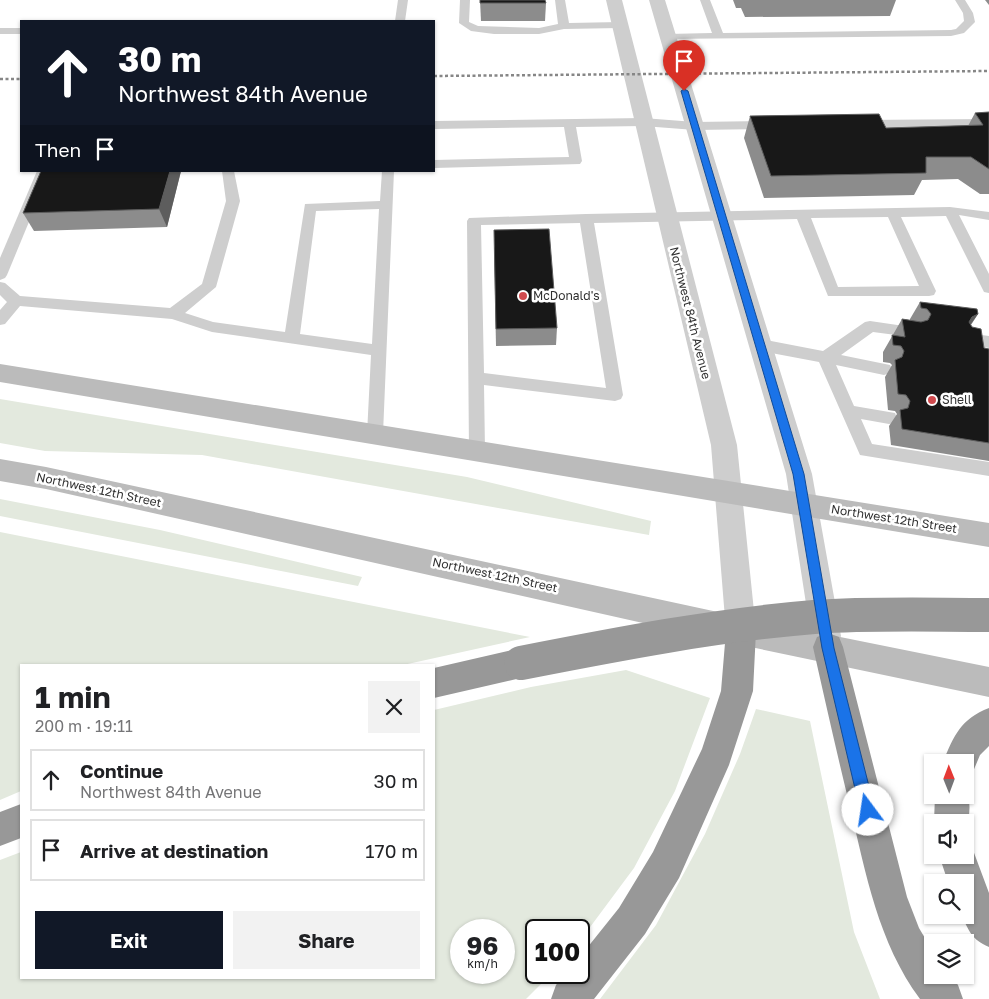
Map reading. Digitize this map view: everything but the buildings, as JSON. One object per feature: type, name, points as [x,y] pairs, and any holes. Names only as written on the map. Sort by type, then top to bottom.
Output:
[{"type":"highway","points":[[435,683],[521,663],[666,636],[789,619],[887,615],[989,615]]},
{"type":"highway","points":[[570,999],[632,921],[666,864],[692,812],[717,753],[737,691],[741,631]]},
{"type":"highway","points":[[828,648],[889,897],[906,940],[929,979],[944,999]]},
{"type":"highway","points":[[963,754],[968,743],[989,724]]},
{"type":"highway","points":[[0,830],[20,821]]},
{"type":"highway","points":[[960,864],[980,914],[989,928]]},
{"type":"main road","name":"Northwest 12th Street","points":[[0,373],[989,535]]},
{"type":"main road","name":"Northwest 12th Street","points":[[0,470],[46,478],[440,563],[741,631],[989,682]]},
{"type":"street","name":"Northwest 84th Avenue","points":[[614,0],[724,446],[741,631]]},
{"type":"street","points":[[657,0],[799,474],[828,648]]},
{"type":"lane","points":[[400,20],[403,0]]},
{"type":"lane","points":[[465,0],[464,23],[475,29],[538,30],[564,26],[620,25]]},
{"type":"lane","points":[[560,0],[564,26]]},
{"type":"lane","points":[[705,0],[718,35]]},
{"type":"lane","points":[[667,37],[951,33],[960,31],[970,22],[968,13],[960,0]]},
{"type":"lane","points":[[0,31],[20,31]]},
{"type":"lane","points":[[435,125],[643,122],[695,126],[782,125]]},
{"type":"lane","points":[[851,124],[989,122]]},
{"type":"lane","points":[[435,164],[576,161],[569,123]]},
{"type":"lane","points":[[0,275],[44,172]]},
{"type":"lane","points":[[174,314],[209,287],[233,201],[228,172]]},
{"type":"lane","points":[[375,434],[388,172]]},
{"type":"lane","points":[[292,338],[310,207],[387,205]]},
{"type":"lane","points":[[950,211],[989,288]]},
{"type":"lane","points":[[477,451],[474,221],[950,211],[989,216]]},
{"type":"lane","points":[[802,214],[833,292],[929,291],[893,213]]},
{"type":"lane","points":[[477,378],[615,395],[586,218]]},
{"type":"lane","points":[[0,287],[16,301],[174,314],[212,327],[380,351]]},
{"type":"lane","points":[[0,320],[16,301]]},
{"type":"lane","points":[[825,358],[870,326],[911,332]]},
{"type":"lane","points":[[967,339],[989,342]]},
{"type":"lane","points":[[761,345],[884,369]]},
{"type":"lane","points":[[825,358],[866,450],[989,469]]},
{"type":"lane","points":[[849,411],[889,418]]},
{"type":"shaded area","points":[[0,399],[467,477],[651,521],[649,535],[202,455],[45,451],[0,443]]},
{"type":"shaded area","points":[[0,499],[160,530],[362,577],[358,586],[0,516]]},
{"type":"shaded area","points":[[0,532],[530,637],[408,664],[20,664],[20,791],[0,800]]},
{"type":"shaded area","points":[[626,670],[710,698],[675,791],[634,868],[590,927],[590,919],[525,919],[525,984],[541,984],[526,999],[0,999],[0,860],[20,852],[20,979],[435,979],[435,710],[531,687]]},
{"type":"shaded area","points":[[756,709],[810,721],[854,932],[880,999],[600,999],[656,925],[705,834],[740,754]]},
{"type":"railway","points":[[435,76],[989,71]]},
{"type":"railway","points":[[0,79],[20,79]]},
{"type":"place","name":"McDonald's","points":[[523,296]]},
{"type":"place","name":"Shell","points":[[932,400]]},
{"type":"route","points":[[684,91],[799,474],[828,648],[868,810]]}]
